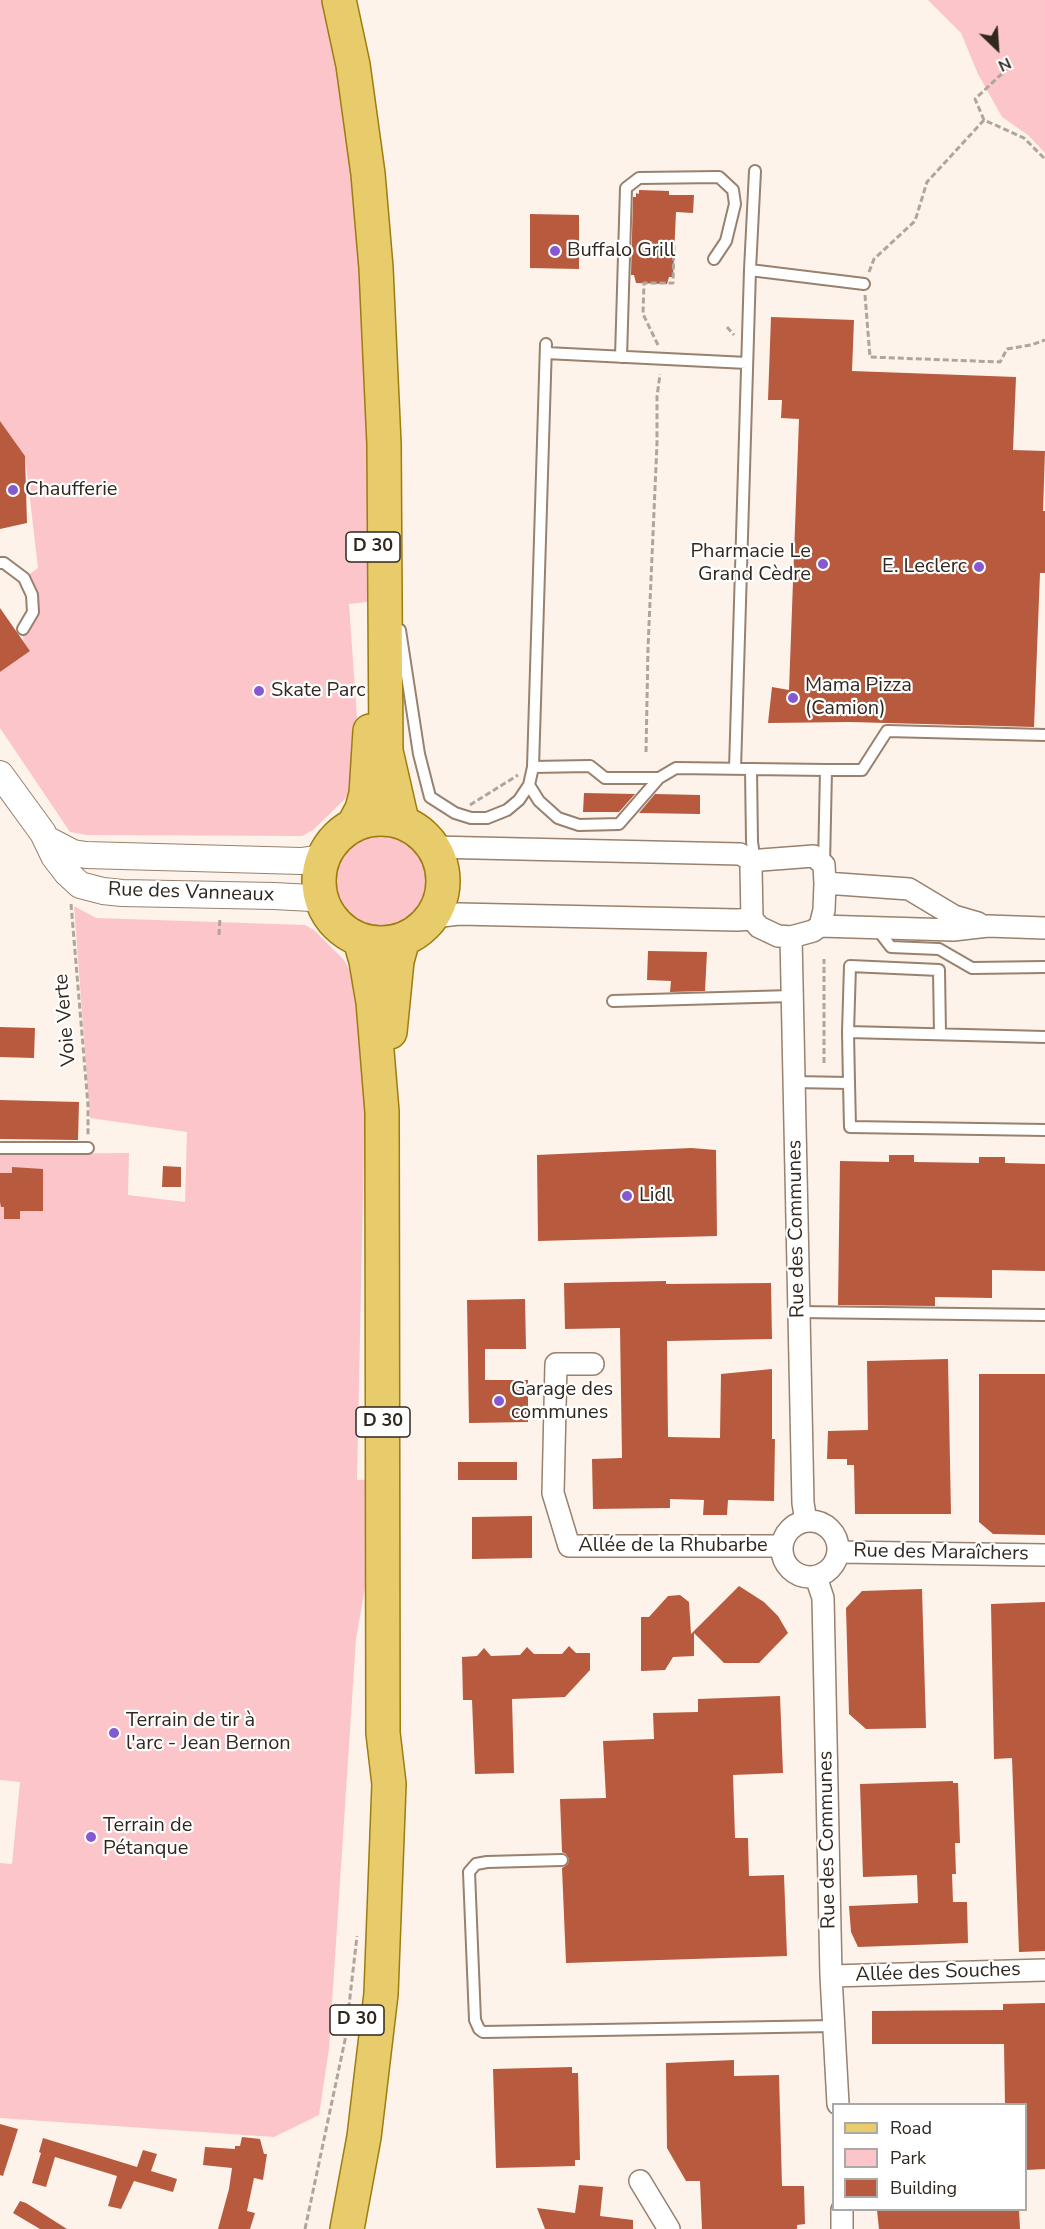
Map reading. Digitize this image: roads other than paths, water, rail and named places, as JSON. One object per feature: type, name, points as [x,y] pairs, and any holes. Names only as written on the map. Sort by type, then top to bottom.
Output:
[{"type":"main road","name":"D 30","points":[[339,0],[353,65],[364,141],[376,267],[384,467],[386,751],[402,821]]},
{"type":"main road","name":"D 30","points":[[354,824],[362,809],[366,794],[370,744],[376,267]]},
{"type":"main road","points":[[375,818],[402,821],[419,831],[434,847],[442,870],[441,900],[433,917],[426,925],[403,939],[381,943],[360,940],[339,927],[321,902],[318,880],[322,858],[333,840],[354,824],[375,818]]},
{"type":"main road","name":"D 30","points":[[382,1112],[397,962],[403,939]]},
{"type":"main road","name":"D 30","points":[[347,2229],[364,2137],[381,1994],[389,1784],[383,1733],[382,1112],[373,1002],[360,940]]},
{"type":"main road","name":"D 30","points":[[329,2229],[350,2081],[369,1897],[376,1782],[383,1733]]},
{"type":"street","name":"Rue des Vanneaux","points":[[0,774],[48,840],[54,856],[80,885],[91,889],[122,893],[283,896],[312,898],[321,902]]},
{"type":"street","name":"Rue des Vanneaux","points":[[48,840],[73,853],[86,855],[301,861],[322,858]]},
{"type":"street","points":[[434,847],[740,854],[755,862]]},
{"type":"street","points":[[820,926],[824,910],[824,874],[814,856],[755,862],[751,868],[752,919],[759,927],[778,936],[791,937],[813,931],[820,926],[953,930],[988,926],[1045,928]]},
{"type":"street","points":[[824,874],[909,889],[954,916],[988,926]]},
{"type":"street","points":[[433,917],[459,914],[752,919]]},
{"type":"street","name":"Rue des Communes","points":[[791,937],[802,1503],[806,1521]]},
{"type":"street","name":"Allée de la Rhubarbe","points":[[593,1364],[556,1365],[553,1493],[569,1546],[782,1546]]},
{"type":"street","points":[[806,1521],[822,1524],[830,1529],[838,1552],[831,1568],[816,1576],[808,1577],[794,1572],[784,1561],[782,1546],[789,1529],[806,1521]]},
{"type":"street","name":"Rue des Maraîchers","points":[[838,1552],[1045,1555]]},
{"type":"street","name":"Rue des Communes","points":[[816,1576],[823,1598],[831,1976],[838,2103]]},
{"type":"street","name":"Allée des Souches","points":[[831,1976],[1045,1970]]},
{"type":"street","points":[[640,2181],[669,2229]]},
{"type":"street","points":[[842,2211],[842,2229]]},
{"type":"lane","points":[[735,769],[755,171]]},
{"type":"lane","points":[[621,357],[626,188],[639,178],[719,177],[733,190],[735,204],[726,241],[714,259]]},
{"type":"lane","points":[[750,270],[864,284]]},
{"type":"lane","points":[[399,614],[403,659],[419,754],[430,797],[455,813],[471,818],[487,818],[507,810],[519,800],[529,785],[533,766],[546,348],[621,357],[747,363]]},
{"type":"lane","points":[[384,467],[396,591]]},
{"type":"lane","points":[[0,563],[4,563],[24,578],[32,595],[33,612],[23,629]]},
{"type":"lane","points":[[529,785],[539,801],[558,818],[579,825],[619,824],[659,778],[676,768],[862,770],[887,731],[1045,735]]},
{"type":"lane","points":[[533,766],[590,766],[605,778],[659,778]]},
{"type":"lane","points":[[751,769],[752,842],[755,862]]},
{"type":"lane","points":[[824,874],[826,770]]},
{"type":"lane","points":[[877,928],[891,947],[939,949],[972,968],[1045,967]]},
{"type":"lane","points":[[940,1034],[939,970],[850,966],[848,1032],[850,1127],[1045,1131]]},
{"type":"lane","points":[[613,1001],[792,996]]},
{"type":"lane","points":[[848,1032],[1045,1037]]},
{"type":"lane","points":[[794,1082],[849,1083]]},
{"type":"lane","points":[[0,1148],[88,1148]]},
{"type":"lane","points":[[798,1312],[1045,1315]]},
{"type":"lane","points":[[562,1860],[487,1862],[476,1864],[469,1872],[475,2020],[483,2032],[834,2026]]},
{"type":"place","name":"Buffalo Grill","points":[[555,251]]},
{"type":"place","name":"Chaufferie","points":[[13,490]]},
{"type":"place","name":"Pharmacie Le Grand Cèdre","points":[[823,564]]},
{"type":"place","name":"E. Leclerc","points":[[979,567]]},
{"type":"place","name":"Skate Parc","points":[[259,691]]},
{"type":"place","name":"Mama Pizza (Camion)","points":[[793,698]]},
{"type":"place","name":"Lidl","points":[[627,1196]]},
{"type":"place","name":"Garage des communes","points":[[499,1401]]},
{"type":"place","name":"Terrain de tir à l'arc - Jean Bernon","points":[[114,1733]]},
{"type":"place","name":"Terrain de Pétanque","points":[[91,1837]]}]
